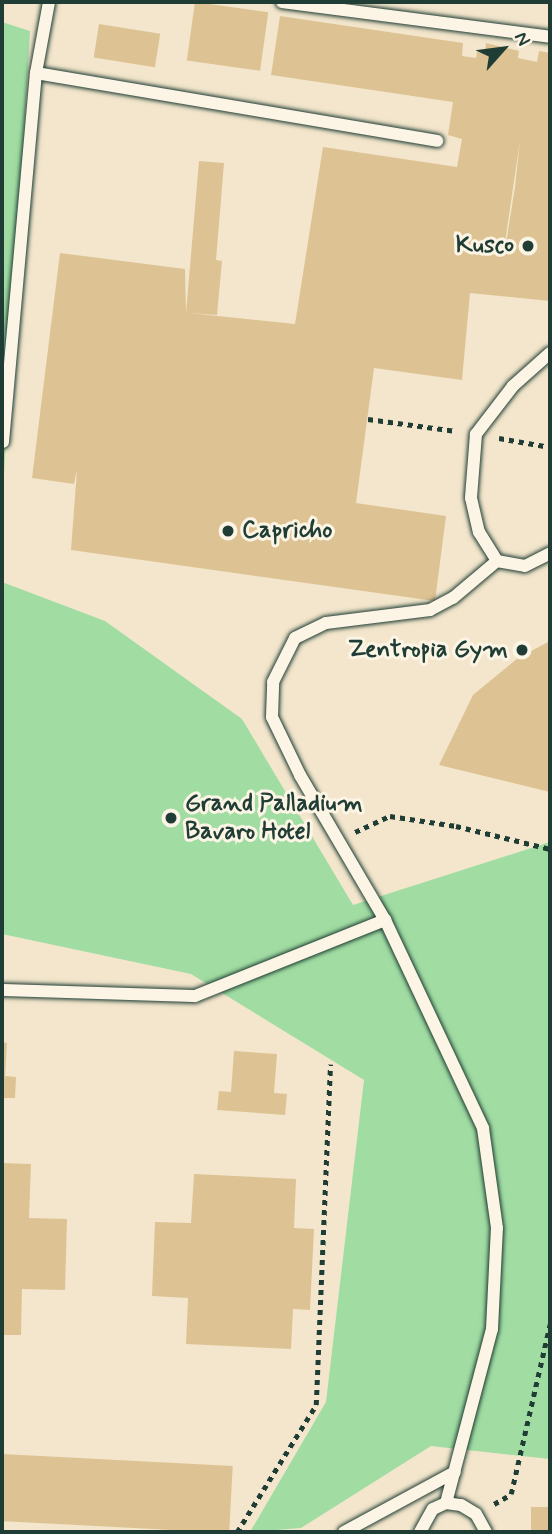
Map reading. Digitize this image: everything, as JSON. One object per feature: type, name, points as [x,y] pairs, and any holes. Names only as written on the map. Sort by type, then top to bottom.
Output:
[{"type":"lane","points":[[3,442],[36,73],[48,2]]},
{"type":"lane","points":[[282,2],[550,37]]},
{"type":"lane","points":[[36,73],[438,141]]},
{"type":"lane","points":[[550,353],[513,386],[476,434],[471,498],[479,532],[497,561],[525,566],[550,553]]},
{"type":"lane","points":[[446,1503],[492,1329],[497,1228],[483,1128],[385,920],[338,840],[272,717],[273,682],[283,657],[295,638],[326,623],[430,610],[453,598],[497,561]]},
{"type":"lane","points":[[2,990],[195,996],[385,920]]},
{"type":"lane","points":[[344,1532],[454,1472]]},
{"type":"lane","points":[[420,1532],[433,1508],[446,1503],[461,1505],[476,1514],[486,1532]]},
{"type":"path","points":[[338,840],[390,816],[456,826],[550,849]]},
{"type":"path","points":[[237,1532],[316,1405],[330,1064]]},
{"type":"path","points":[[476,1514],[511,1494],[550,1324]]},
{"type":"green space","points":[[2,22],[30,31],[2,508]]},
{"type":"green space","points":[[2,582],[105,621],[242,719],[353,905],[550,842],[550,1459],[431,1446],[301,1528],[250,1532],[326,1402],[364,1080],[191,974],[2,934]]},
{"type":"building","points":[[195,2],[268,12],[260,71],[187,60]]},
{"type":"building","points":[[280,16],[463,43],[462,56],[476,58],[477,52],[485,53],[486,43],[519,51],[518,58],[537,62],[539,51],[550,53],[550,301],[470,293],[462,380],[374,368],[356,503],[446,516],[435,601],[71,550],[77,470],[74,484],[32,478],[60,253],[185,269],[186,313],[199,161],[224,163],[216,260],[222,261],[217,315],[189,313],[295,324],[323,147],[457,167],[462,139],[448,135],[453,102],[271,75]],"holes":[[[520,140],[504,256],[503,256]]]},
{"type":"building","points":[[99,24],[160,34],[155,67],[94,58]]},
{"type":"building","points":[[550,641],[550,792],[439,765],[473,695],[518,658]]},
{"type":"building","points":[[2,1042],[7,1043],[5,1076],[16,1077],[15,1098],[2,1098]]},
{"type":"building","points":[[234,1051],[277,1054],[274,1093],[287,1094],[285,1115],[217,1110],[219,1091],[231,1092]]},
{"type":"building","points":[[2,1163],[31,1164],[29,1218],[67,1219],[65,1290],[22,1289],[21,1335],[2,1335]]},
{"type":"building","points":[[194,1174],[296,1179],[294,1228],[314,1229],[310,1310],[293,1309],[291,1349],[186,1344],[188,1298],[152,1296],[155,1222],[191,1223]]},
{"type":"building","points":[[2,1454],[233,1466],[229,1532],[2,1521]]},
{"type":"building","points":[[531,1507],[550,1507],[550,1532],[531,1532]]},
{"type":"place","name":"Kusco","points":[[528,246]]},
{"type":"place","name":"Capricho","points":[[228,531]]},
{"type":"place","name":"Zentropia Gym","points":[[522,650]]},
{"type":"place","name":"Grand Palladium Bavaro Hotel","points":[[171,818]]}]
